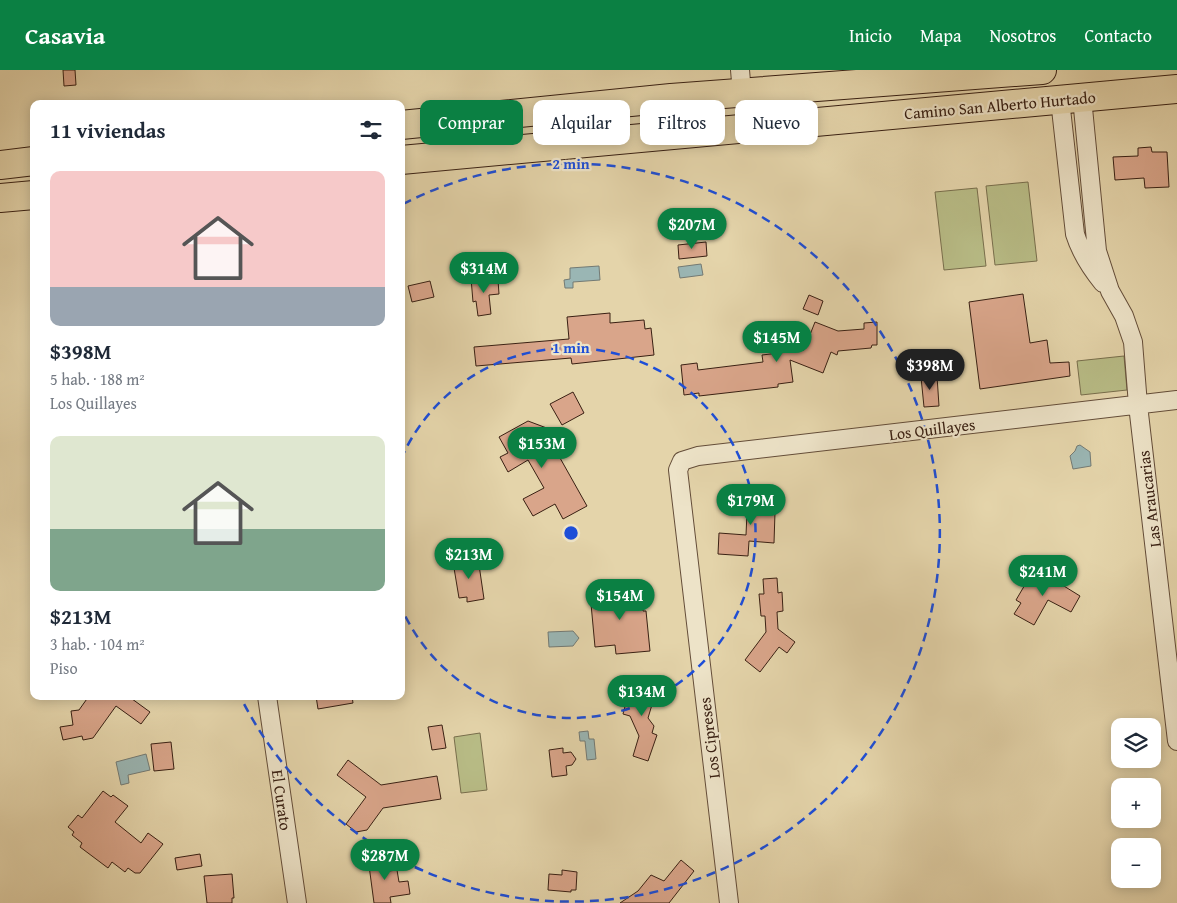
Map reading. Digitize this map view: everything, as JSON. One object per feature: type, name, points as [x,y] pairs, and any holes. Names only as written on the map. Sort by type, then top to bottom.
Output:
[{"type":"main road","name":"Camino San Alberto Hurtado","points":[[405,125],[670,98],[741,82],[1042,70]]},
{"type":"main road","name":"Camino San Alberto Hurtado","points":[[405,160],[1177,90]]},
{"type":"main road","points":[[0,165],[30,161]]},
{"type":"main road","points":[[0,198],[30,195]]},
{"type":"street","name":"Las Araucarias","points":[[1071,99],[1075,234],[1090,268],[1110,291],[1124,316],[1134,342],[1138,405],[1177,741]]},
{"type":"street","name":"Los Quillayes","points":[[687,457],[1177,400]]},
{"type":"street","name":"Los Cipreses","points":[[687,457],[682,461],[678,470],[729,903]]},
{"type":"street","name":"El Curato","points":[[268,700],[297,903]]},
{"type":"green space","points":[[1028,182],[1037,261],[995,265],[986,186]]},
{"type":"green space","points":[[977,188],[986,266],[944,270],[935,192]]},
{"type":"green space","points":[[1124,356],[1127,390],[1081,395],[1077,361]]},
{"type":"green space","points":[[480,733],[487,790],[461,793],[454,737]]},
{"type":"water","points":[[701,264],[703,275],[680,278],[678,267]]},
{"type":"water","points":[[599,266],[600,280],[573,282],[573,288],[565,288],[564,280],[570,279],[570,268]]},
{"type":"water","points":[[1080,445],[1090,452],[1091,466],[1073,469],[1070,456],[1077,446]]},
{"type":"water","points":[[573,631],[579,638],[573,646],[549,647],[548,632]]},
{"type":"water","points":[[588,731],[589,739],[594,739],[596,759],[587,760],[585,741],[580,741],[579,732]]},
{"type":"water","points":[[146,754],[150,770],[128,775],[129,783],[121,785],[116,762]]},
{"type":"building","points":[[63,70],[75,70],[76,85],[64,86]]},
{"type":"building","points":[[1151,147],[1152,152],[1167,152],[1169,187],[1145,188],[1144,178],[1115,180],[1113,157],[1138,156],[1138,148]]},
{"type":"building","points":[[706,242],[707,256],[679,259],[678,245]]},
{"type":"building","points":[[488,276],[489,281],[498,280],[499,294],[489,295],[491,314],[478,316],[476,301],[473,302],[471,278]]},
{"type":"building","points":[[430,281],[434,297],[412,302],[408,286]]},
{"type":"building","points":[[1023,294],[1030,343],[1047,340],[1050,363],[1069,362],[1070,376],[980,389],[969,302]]},
{"type":"building","points":[[809,295],[823,301],[818,315],[803,309]]},
{"type":"building","points":[[610,313],[610,323],[644,320],[645,329],[651,328],[654,355],[572,364],[571,358],[476,366],[474,347],[569,339],[567,317]]},
{"type":"building","points":[[815,322],[838,331],[864,329],[864,323],[877,322],[877,345],[872,345],[871,348],[838,351],[837,355],[831,352],[823,373],[790,360],[793,382],[778,384],[778,387],[699,396],[699,393],[684,395],[681,365],[697,363],[698,370],[763,362],[762,355],[804,350]]},
{"type":"building","points":[[937,376],[939,406],[924,407],[921,377]]},
{"type":"building","points":[[573,392],[584,413],[562,425],[550,404]]},
{"type":"building","points":[[528,421],[552,430],[546,433],[587,506],[563,519],[555,504],[533,516],[523,499],[544,488],[528,460],[508,472],[500,457],[508,453],[499,437]]},
{"type":"building","points":[[748,490],[769,491],[769,512],[775,512],[774,543],[749,541],[748,556],[718,554],[719,533],[746,535]]},
{"type":"building","points":[[478,558],[484,599],[467,602],[467,597],[459,598],[453,562]]},
{"type":"building","points":[[1038,570],[1080,596],[1071,612],[1048,600],[1034,625],[1014,614],[1021,603],[1016,600],[1026,583],[1030,585]]},
{"type":"building","points":[[777,578],[778,593],[782,592],[783,611],[777,612],[778,629],[795,642],[787,653],[779,647],[760,672],[745,660],[766,632],[765,616],[761,616],[759,594],[764,594],[763,579]]},
{"type":"building","points":[[641,588],[643,611],[646,611],[650,651],[616,654],[615,645],[595,647],[590,593]]},
{"type":"building","points":[[632,680],[657,688],[648,718],[654,726],[652,733],[657,735],[648,761],[633,756],[639,736],[630,716],[623,714]]},
{"type":"building","points":[[86,700],[134,700],[150,712],[141,724],[116,706],[93,738],[83,740],[82,736],[63,740],[60,727],[73,725],[71,711],[79,710]]},
{"type":"building","points":[[317,700],[353,700],[353,703],[318,709]]},
{"type":"building","points":[[442,725],[446,748],[432,750],[428,727]]},
{"type":"building","points":[[171,742],[174,769],[154,771],[151,744]]},
{"type":"building","points":[[563,748],[563,753],[571,752],[576,759],[572,765],[566,766],[567,775],[552,777],[549,750]]},
{"type":"building","points":[[348,760],[381,785],[437,776],[441,799],[383,808],[367,830],[356,832],[346,824],[366,797],[337,775]]},
{"type":"building","points":[[103,791],[111,797],[113,795],[128,806],[115,822],[141,843],[148,833],[163,844],[140,873],[135,873],[128,868],[125,872],[112,862],[108,868],[80,847],[82,843],[72,835],[74,832],[68,827],[78,815],[82,818]]},
{"type":"building","points":[[200,854],[202,866],[177,870],[175,858]]},
{"type":"building","points":[[387,855],[389,871],[397,870],[399,882],[408,881],[410,894],[390,897],[391,903],[374,903],[368,858]]},
{"type":"building","points":[[681,860],[694,871],[669,903],[620,903],[638,891],[651,875],[664,881]]},
{"type":"building","points":[[562,870],[577,872],[576,890],[571,890],[571,892],[548,890],[549,874],[562,875]]},
{"type":"building","points":[[232,874],[234,898],[232,898],[232,903],[207,903],[204,876]]}]
